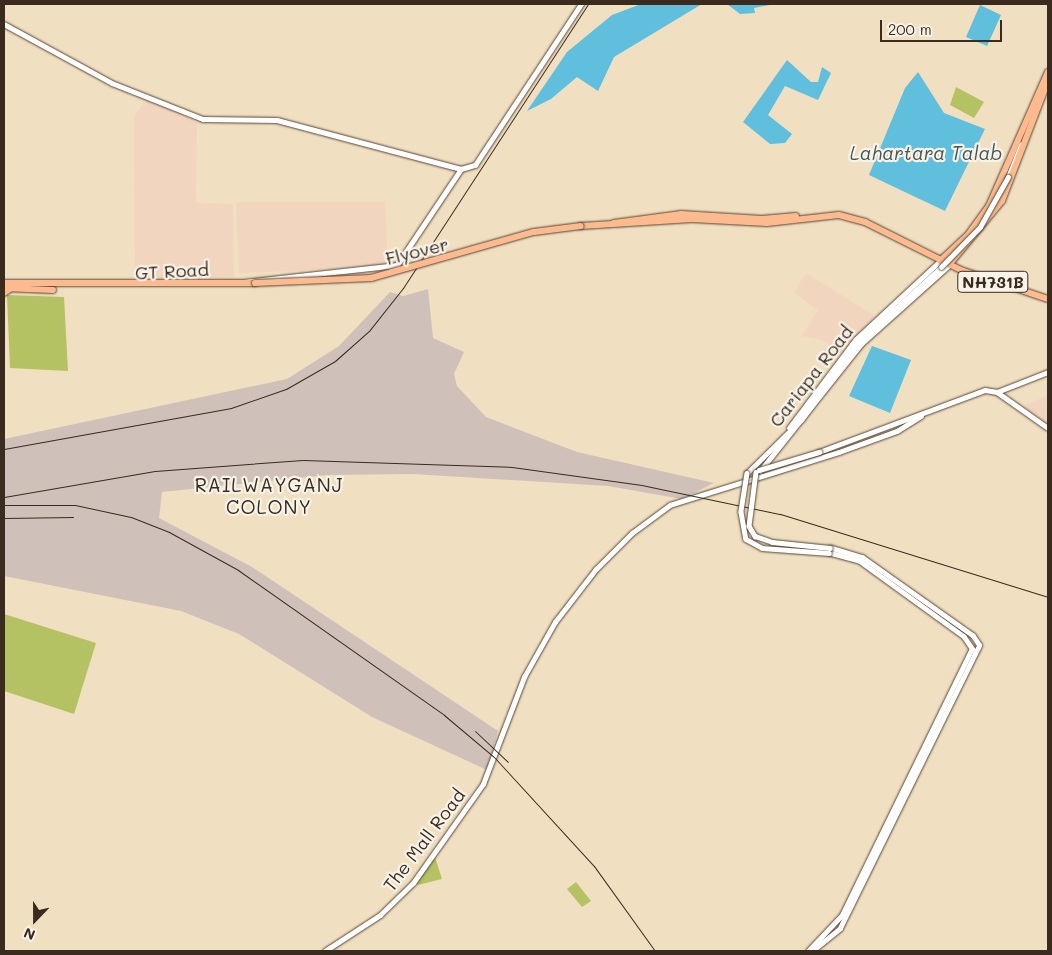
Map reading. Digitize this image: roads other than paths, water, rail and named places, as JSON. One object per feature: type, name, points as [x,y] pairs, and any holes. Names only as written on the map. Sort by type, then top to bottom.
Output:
[{"type":"highway","name":"Flyover","points":[[242,283],[371,278],[534,232],[674,214],[762,219],[837,212],[871,222],[946,262]]},
{"type":"highway","name":"NH731B","points":[[946,262],[1048,294]]},
{"type":"highway","name":"NH731B","points":[[946,262],[1048,299]]},
{"type":"highway","name":"GT Road","points":[[6,285],[51,288],[242,283]]},
{"type":"main road","points":[[946,262],[1002,201],[1048,72]]},
{"type":"main road","points":[[946,262],[986,211],[1021,145],[1048,82]]},
{"type":"main road","name":"GT Road","points":[[4,294],[6,285]]},
{"type":"street","points":[[4,24],[112,82],[203,119],[277,120],[461,169],[475,165],[581,4]]},
{"type":"street","points":[[757,473],[861,344],[980,227],[1008,177],[1021,145]]},
{"type":"street","points":[[242,283],[254,278],[353,274],[397,265],[461,169]]},
{"type":"street","points":[[808,951],[830,933],[840,928],[869,875],[979,645],[973,636],[863,558],[754,536],[749,526],[757,473],[774,448],[841,365],[880,321],[946,262]]},
{"type":"street","name":"Cariapa Road","points":[[748,467],[800,416],[856,339],[946,262]]},
{"type":"street","points":[[996,392],[1048,372]]},
{"type":"street","points":[[757,473],[863,444],[922,416],[985,390],[996,392],[1048,428]]},
{"type":"street","points":[[757,473],[922,416]]},
{"type":"street","points":[[774,448],[748,467],[741,512],[746,539],[762,548],[830,551],[859,561],[964,637],[972,649],[862,878],[837,924],[830,933]]},
{"type":"street","name":"The Mall Road","points":[[325,951],[398,900],[488,773],[524,677],[555,622],[596,569],[654,515],[757,473]]},
{"type":"street","points":[[812,951],[814,945]]},
{"type":"water","points":[[641,4],[702,4],[614,57],[598,91],[577,77],[551,99],[527,111],[567,52],[612,15]]},
{"type":"water","points":[[727,4],[775,4],[754,8],[755,13],[740,14]]},
{"type":"water","points":[[980,5],[1001,15],[987,46],[966,37]]},
{"type":"water","points":[[787,60],[811,82],[818,82],[822,67],[831,73],[818,100],[785,86],[768,115],[792,134],[785,143],[770,144],[743,122]]},
{"type":"water","name":"Lahartara Talab","points":[[918,72],[944,113],[985,129],[945,211],[869,175],[905,88]]},
{"type":"water","points":[[872,346],[911,360],[890,413],[849,396]]},
{"type":"railway","points":[[4,449],[231,408],[286,389],[335,361],[369,331],[403,288],[588,4]]},
{"type":"railway","points":[[4,497],[155,471],[303,460],[512,467],[642,485],[780,514],[1048,597]]},
{"type":"railway","points":[[4,505],[75,505],[131,517],[169,532],[238,570],[444,715],[494,757],[594,866],[655,951]]},
{"type":"railway","points":[[4,518],[73,517]]},
{"type":"railway","points":[[475,731],[508,762]]},
{"type":"district","name":"RAILWAYGANJ COLONY","points":[[269,496]]}]
